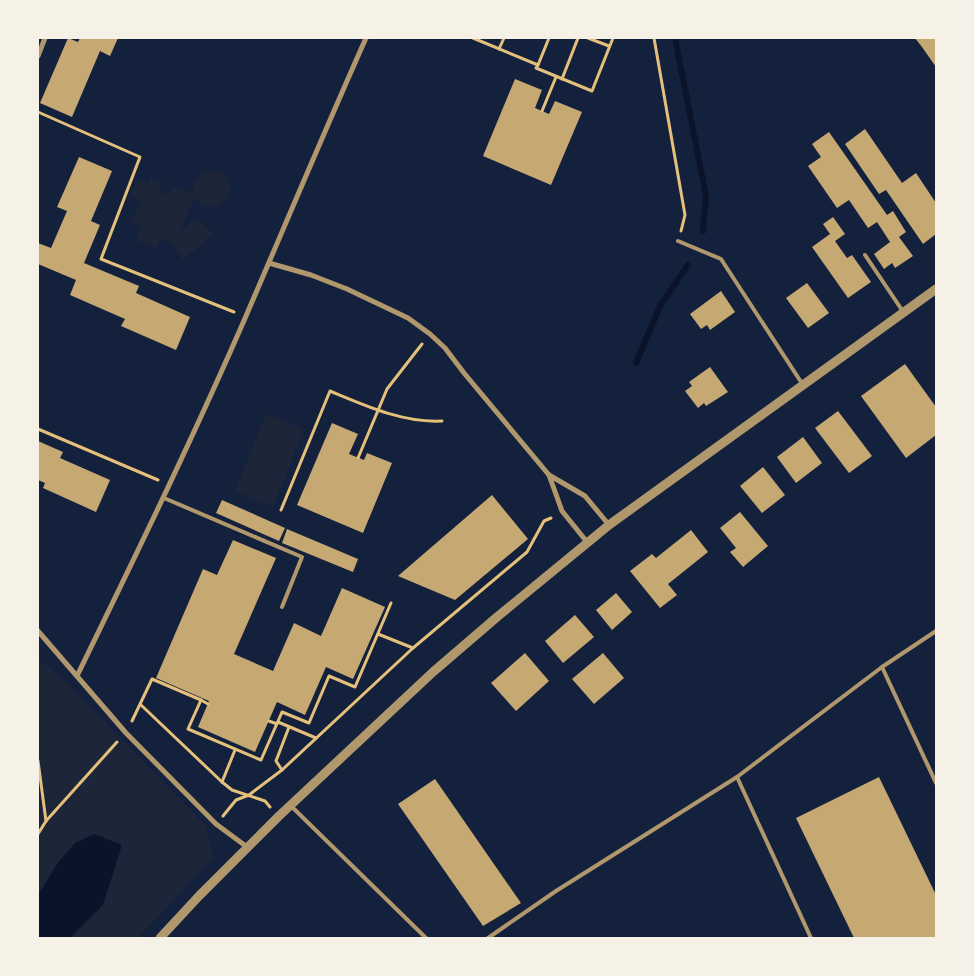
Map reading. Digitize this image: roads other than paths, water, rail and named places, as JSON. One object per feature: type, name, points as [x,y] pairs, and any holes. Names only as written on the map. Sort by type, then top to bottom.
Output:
[{"type":"street","points":[[38,56],[45,38]]},
{"type":"street","points":[[77,676],[170,485],[246,317],[366,38]]},
{"type":"street","points":[[269,263],[311,274],[348,288],[408,318],[430,334],[445,348],[549,475],[562,511],[587,542]]},
{"type":"street","points":[[160,938],[290,805],[433,672],[587,542],[936,289]]},
{"type":"street","points":[[549,475],[586,496],[609,525]]},
{"type":"street","points":[[38,631],[126,733],[216,824],[247,847]]},
{"type":"lane","points":[[678,241],[721,258],[803,385]]},
{"type":"lane","points":[[865,255],[904,313]]},
{"type":"lane","points":[[164,498],[302,557],[282,607]]},
{"type":"lane","points":[[488,938],[556,891],[737,778],[882,667],[936,630]]},
{"type":"lane","points":[[882,667],[936,783]]},
{"type":"lane","points":[[737,778],[811,938]]},
{"type":"lane","points":[[290,805],[426,938]]},
{"type":"waterway","points":[[675,38],[706,196],[703,231]]},
{"type":"waterway","points":[[636,363],[660,306],[688,265]]}]
